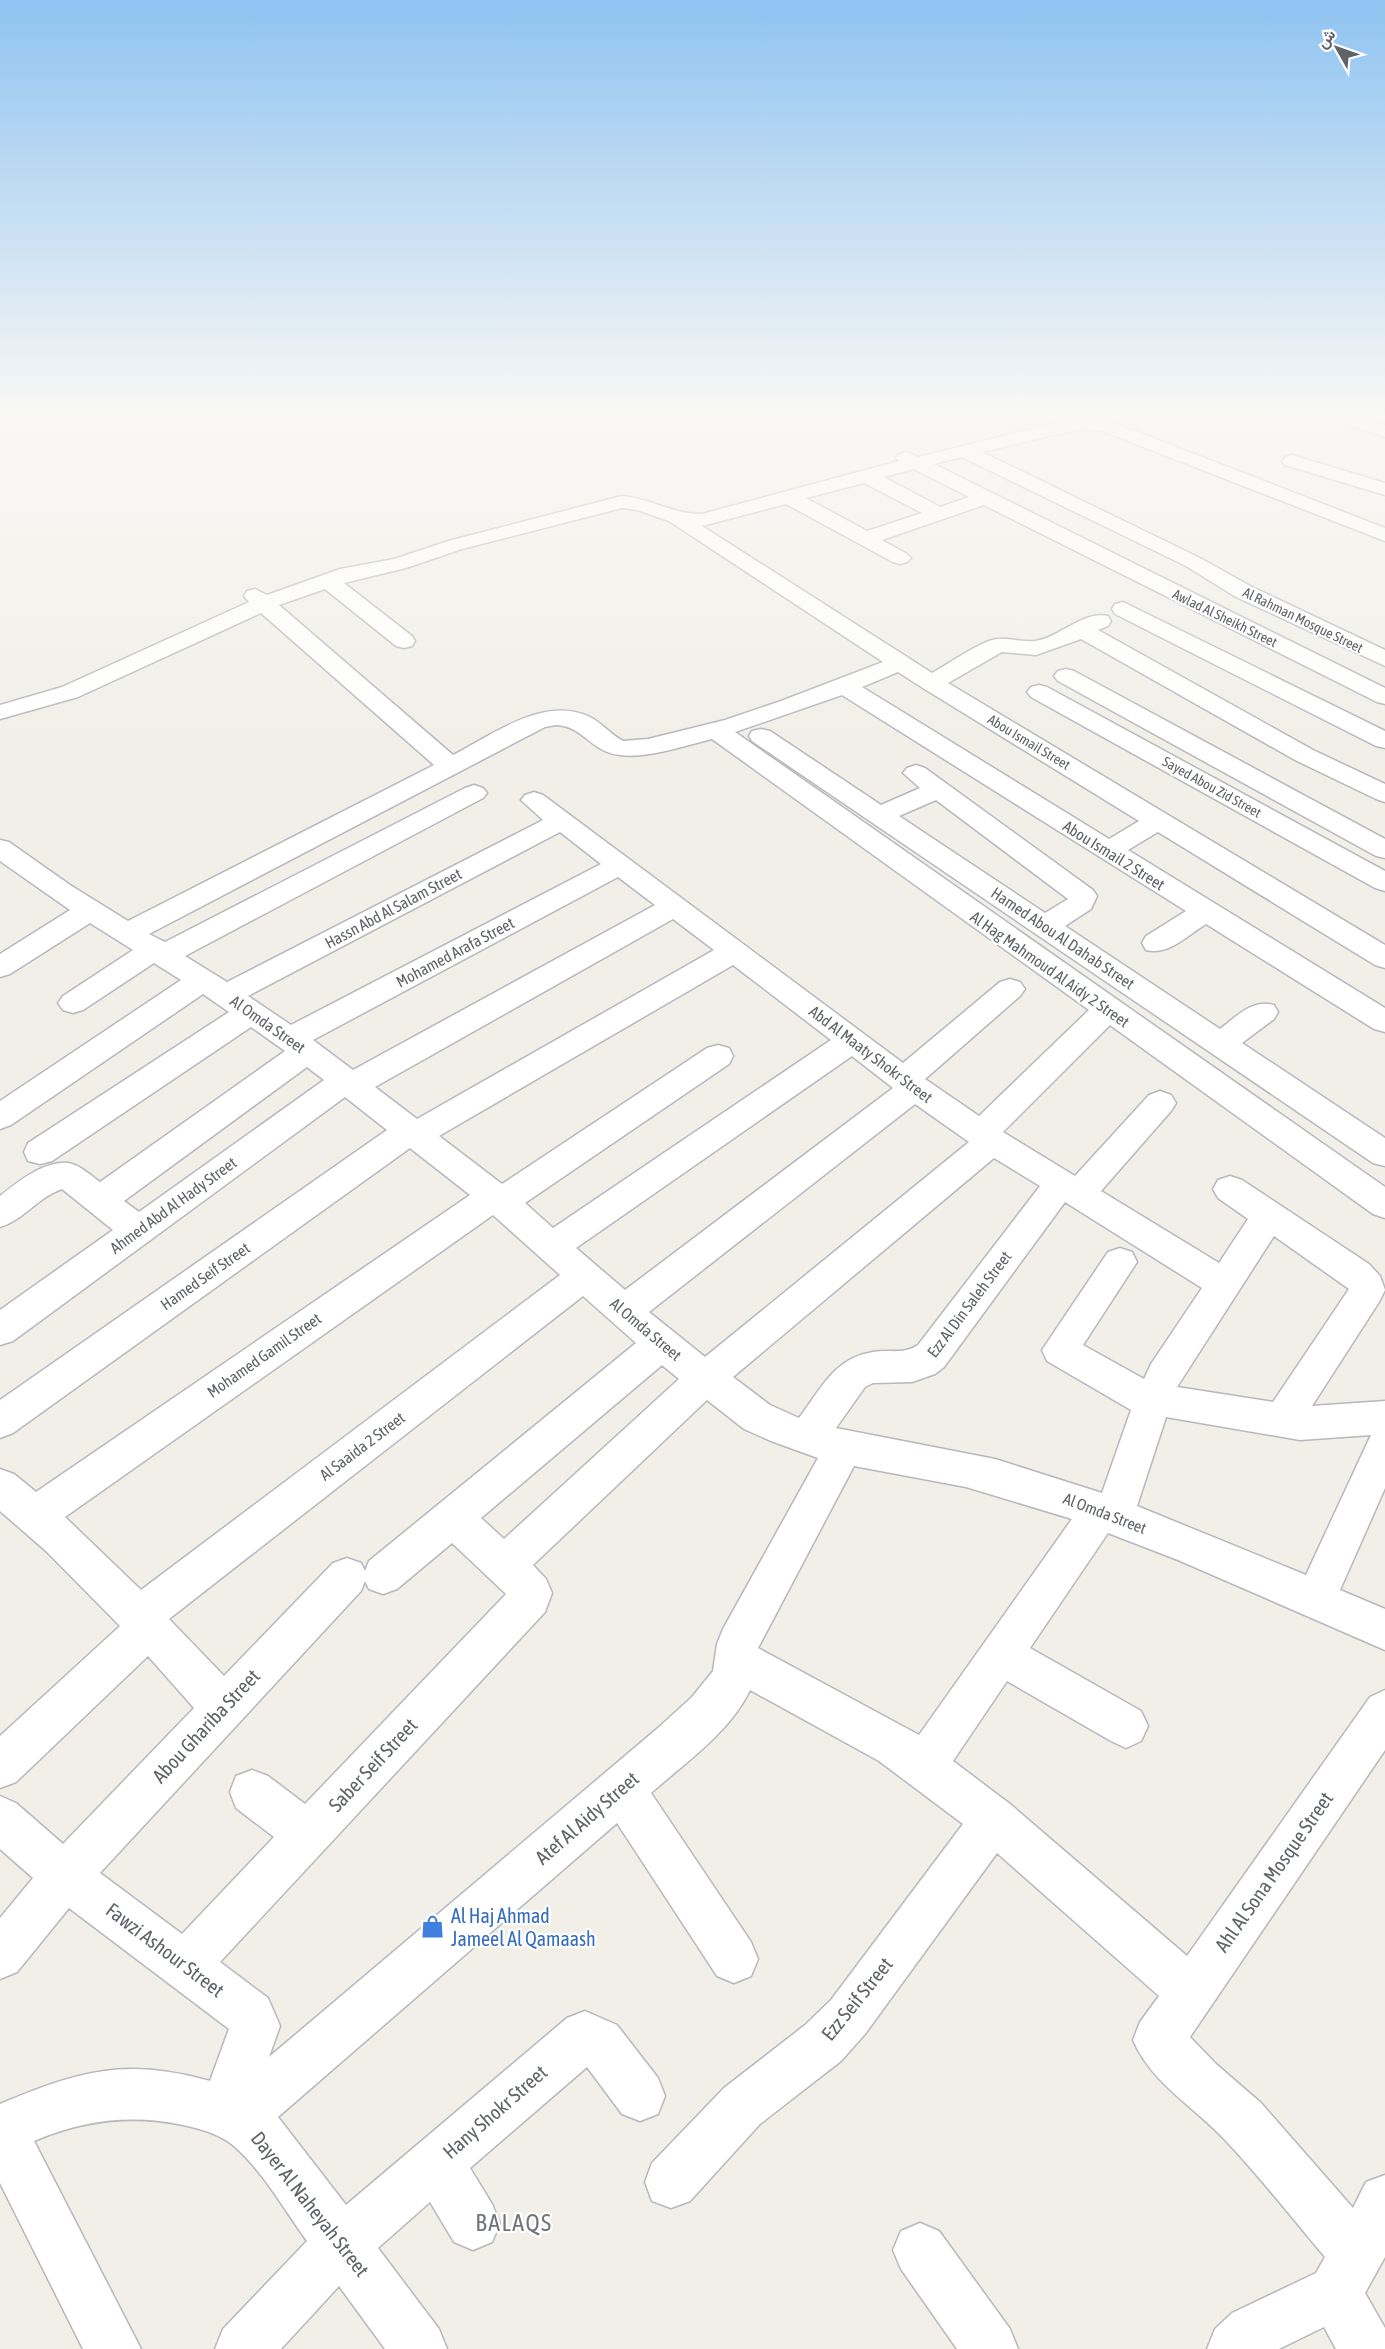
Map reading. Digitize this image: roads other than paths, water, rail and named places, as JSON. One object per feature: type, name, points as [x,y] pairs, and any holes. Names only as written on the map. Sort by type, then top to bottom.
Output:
[{"type":"street","points":[[0,700],[60,682],[323,572],[471,529],[522,521]]},
{"type":"street","points":[[0,712],[36,704],[70,692],[260,599],[399,564],[533,521]]},
{"type":"street","name":"Abou Ismail Street","points":[[679,521],[931,682],[1016,706],[1159,820],[1385,958]]},
{"type":"street","points":[[832,521],[900,558]]},
{"type":"street","points":[[866,539],[920,521]]},
{"type":"street","name":"Awlad Al Sheikh Street","points":[[1030,521],[1385,697]]},
{"type":"street","name":"Al Rahman Mosque Street","points":[[1107,521],[1205,568],[1244,591],[1385,659]]},
{"type":"street","points":[[1359,521],[1382,529]]},
{"type":"street","points":[[1361,521],[1382,529]]},
{"type":"street","points":[[328,581],[404,641]]},
{"type":"street","points":[[931,682],[997,646],[1036,648],[1081,630],[1166,588]]},
{"type":"street","points":[[260,599],[451,767]]},
{"type":"street","points":[[1123,609],[1385,741]]},
{"type":"street","points":[[1178,637],[1221,616]]},
{"type":"street","points":[[1081,630],[1088,662],[1205,752],[1385,850]]},
{"type":"street","points":[[1016,706],[1088,662]]},
{"type":"street","points":[[1088,662],[1304,755],[1385,795]]},
{"type":"street","points":[[73,1003],[149,946],[451,767],[537,722],[567,716],[580,720],[613,745],[622,748],[643,747],[729,727],[844,686],[900,663]]},
{"type":"street","name":"Abou Ismail 2 Street","points":[[844,686],[1385,1022]]},
{"type":"street","name":"Sayed Abou Zid Street","points":[[1016,706],[1177,768],[1385,882]]},
{"type":"street","name":"Hamed Abou Al Dahab Street","points":[[729,727],[880,815],[1385,1154]]},
{"type":"street","name":"Al Hag Mahmoud Al Aidy 2 Street","points":[[729,727],[1082,991],[1385,1205]]},
{"type":"street","points":[[1177,768],[1205,752]]},
{"type":"street","points":[[916,772],[1083,896],[1081,903],[1045,926]]},
{"type":"street","points":[[880,815],[938,789]]},
{"type":"street","points":[[1250,808],[1276,791]]},
{"type":"street","points":[[149,946],[474,793]]},
{"type":"street","name":"Abd Al Maaty Shokr Street","points":[[534,800],[909,1084],[987,1137],[1225,1284]]},
{"type":"street","points":[[1108,851],[1159,820]]},
{"type":"street","name":"Hassn Abd Al Salam Street","points":[[227,996],[561,821]]},
{"type":"street","name":"Al Omda Street","points":[[2,851],[299,1045],[497,1199],[661,1344],[757,1417],[771,1424],[826,1442],[993,1476],[1058,1495],[1172,1538],[1385,1630]]},
{"type":"street","name":"Mohamed Arafa Street","points":[[100,1200],[299,1045],[620,865]]},
{"type":"street","name":"Ahmed Abd Al Hady Street","points":[[0,1330],[348,1083],[675,906]]},
{"type":"street","points":[[0,967],[90,910]]},
{"type":"street","points":[[1156,944],[1206,912]]},
{"type":"street","name":"Hamed Seif Street","points":[[0,1421],[413,1133],[735,951]]},
{"type":"street","points":[[1082,991],[1113,972]]},
{"type":"street","points":[[624,1311],[909,1084],[1010,989]]},
{"type":"street","points":[[0,1117],[227,996]]},
{"type":"street","points":[[40,1152],[227,996]]},
{"type":"street","points":[[504,1565],[706,1378],[987,1137],[1108,1009]]},
{"type":"street","points":[[1220,1044],[1263,1012]]},
{"type":"street","points":[[551,1248],[852,1041]]},
{"type":"street","points":[[497,1199],[718,1056]]},
{"type":"street","name":"Ezz Al Din Saleh Street","points":[[826,1442],[852,1376],[862,1369],[873,1366],[915,1367],[931,1356],[1070,1189],[1160,1103]]},
{"type":"street","points":[[7,1199],[49,1179],[68,1176],[138,1230]]},
{"type":"street","points":[[1230,1189],[1357,1274],[1368,1286],[1367,1292],[1281,1421]]},
{"type":"street","name":"Mohamed Gamil Street","points":[[35,1515],[497,1199]]},
{"type":"street","points":[[924,1766],[1001,1654],[1107,1514],[1164,1375],[1269,1215]]},
{"type":"street","points":[[1120,1262],[1060,1350],[1153,1401],[1300,1423],[1385,1418]]},
{"type":"street","name":"Al Saaida 2 Street","points":[[0,1766],[144,1622],[584,1276]]},
{"type":"street","name":"Abou Ghariba Street","points":[[0,1955],[65,1876],[223,1707],[365,1576],[452,1517],[661,1344]]},
{"type":"street","name":"Atef Al Aidy Street","points":[[231,2115],[621,1789],[708,1712],[734,1677],[737,1669],[738,1644],[826,1442]]},
{"type":"street","points":[[1315,1600],[1385,1446]]},
{"type":"street","points":[[0,1487],[84,1559],[223,1707]]},
{"type":"street","name":"Saber Seif Street","points":[[186,1964],[530,1598],[531,1593],[528,1587],[452,1517]]},
{"type":"street","points":[[1001,1654],[1126,1726]]},
{"type":"street","points":[[736,1659],[895,1745],[994,1820],[1177,2011],[1158,2040],[1160,2044],[1198,2082],[1243,2121],[1347,2273],[1366,2349]]},
{"type":"street","name":"Ahl Al Sona Mosque Street","points":[[1177,2011],[1385,1712]]},
{"type":"street","points":[[621,1789],[734,1959]]},
{"type":"street","points":[[252,1792],[308,1834]]},
{"type":"street","name":"Fawzi Ashour Street","points":[[0,1819],[65,1876],[186,1964],[254,2020],[253,2034],[231,2115]]},
{"type":"street","name":"Ezz Seif Street","points":[[671,2182],[742,2106],[823,2043],[848,2017],[994,1820]]},
{"type":"street","name":"Hany Shokr Street","points":[[243,2349],[342,2243],[585,2036],[599,2043],[640,2096]]},
{"type":"street","name":"Dayer Al Naheyah Street","points":[[1,2130],[53,2107],[98,2095],[127,2093],[174,2098],[231,2115],[246,2122],[271,2148],[419,2349]]},
{"type":"street","points":[[1,2130],[113,2349]]},
{"type":"street","points":[[436,2162],[472,2223]]},
{"type":"street","points":[[1235,2349],[1252,2333],[1347,2273],[1385,2201]]},
{"type":"street","points":[[920,2250],[990,2349]]},
{"type":"place","name":"Al Haj Ahmad Jameel Al Qamaash","points":[[433,1927]]},
{"type":"district","name":"BALAQS","points":[[514,2223]]}]
